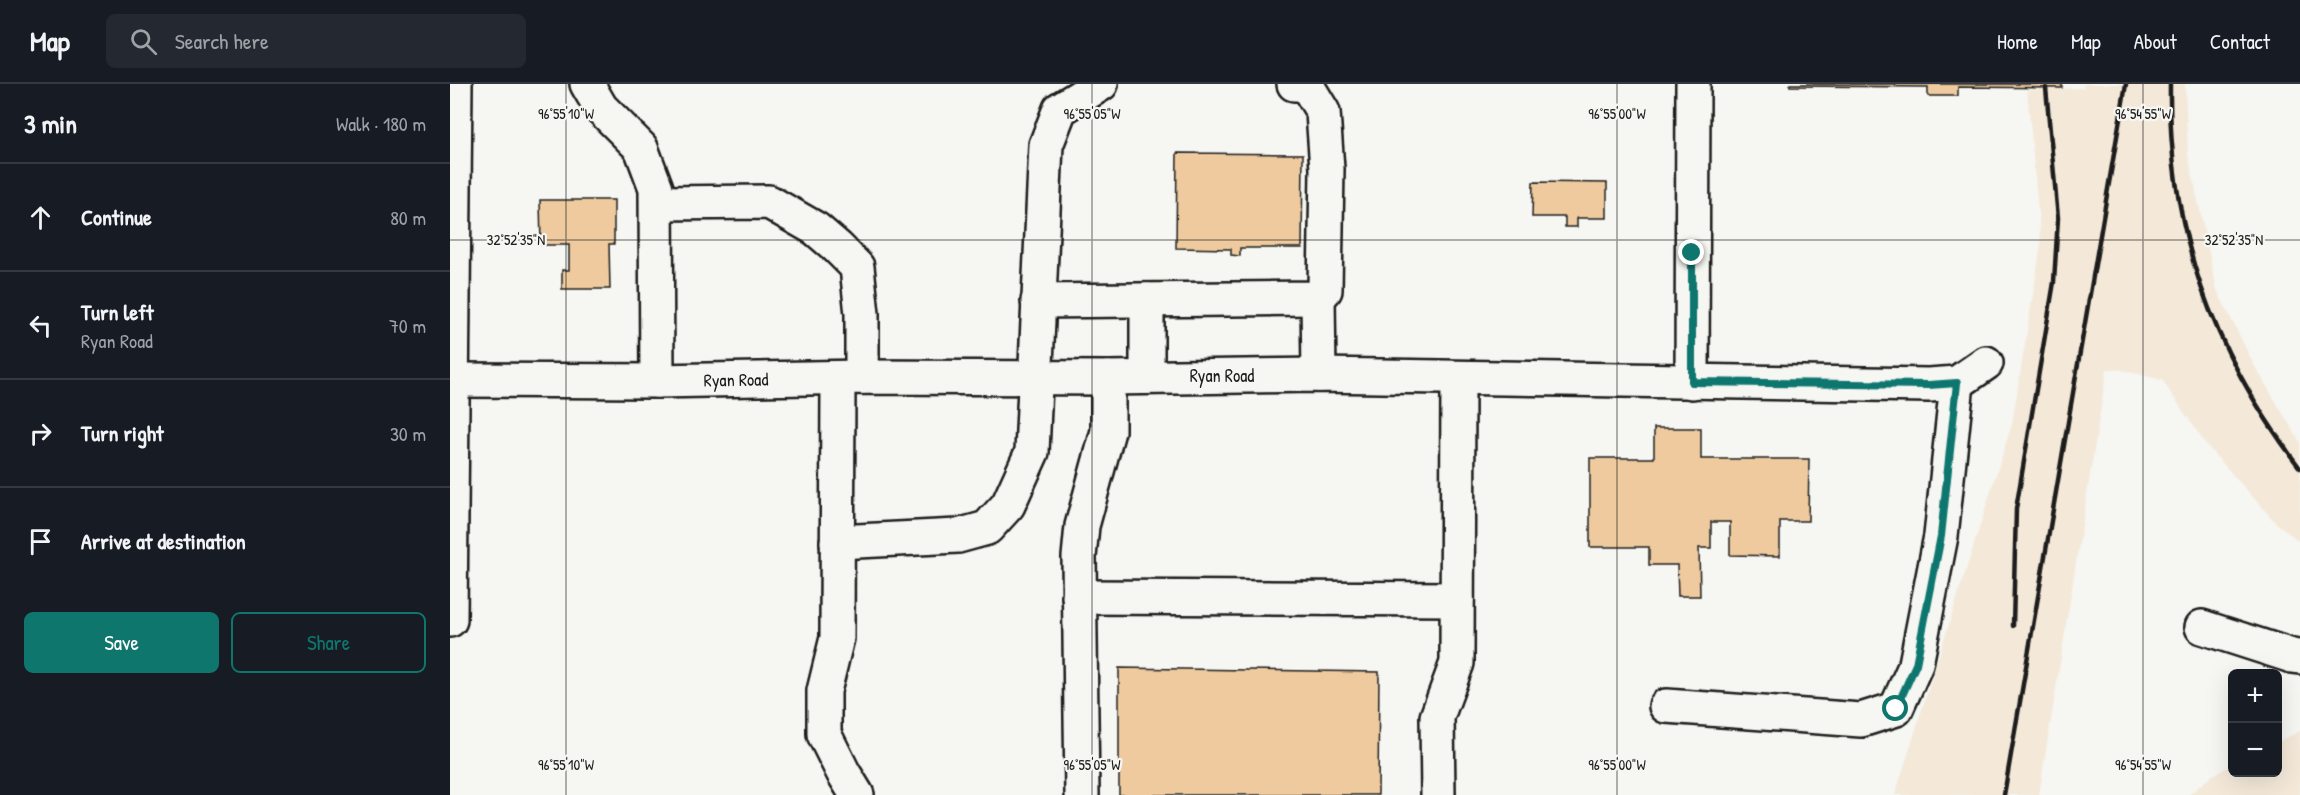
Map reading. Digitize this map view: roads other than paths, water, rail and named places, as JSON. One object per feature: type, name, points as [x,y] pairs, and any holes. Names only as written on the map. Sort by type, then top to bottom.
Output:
[{"type":"street","points":[[450,620],[455,84]]},
{"type":"street","points":[[587,84],[601,108],[641,148],[656,188],[657,381]]},
{"type":"street","points":[[837,542],[958,537],[987,528],[1008,505],[1032,452],[1046,145],[1060,109],[1101,84]]},
{"type":"street","points":[[1294,84],[1306,84],[1323,112],[1327,169],[1325,279],[1324,290],[1318,298],[1319,375]]},
{"type":"street","points":[[1692,382],[1693,84]]},
{"type":"street","points":[[657,203],[769,202],[816,229],[857,267],[862,314],[850,378],[837,542],[837,638],[824,691],[824,734],[857,795]]},
{"type":"street","points":[[1038,302],[1318,298]]},
{"type":"street","points":[[1147,300],[1147,377]]},
{"type":"street","points":[[1666,706],[1860,720],[1896,709],[1916,664],[1941,536],[1957,383],[1986,363]]},
{"type":"street","name":"Ryan Road","points":[[452,380],[657,381],[1319,375],[1929,385],[1957,383]]},
{"type":"street","points":[[1082,795],[1079,557],[1082,526],[1108,431],[1108,378]]},
{"type":"street","points":[[1438,795],[1437,717],[1457,663],[1458,378]]},
{"type":"street","points":[[1079,597],[1457,599]]},
{"type":"street","points":[[2202,627],[2300,657]]},
{"type":"railway","points":[[2004,795],[2126,84]]},
{"type":"railway","points":[[2170,84],[2171,138],[2177,189],[2187,239],[2201,287],[2242,380],[2300,468]]},
{"type":"railway","points":[[2013,626],[2016,509],[2054,282],[2058,218],[2046,88]]}]
